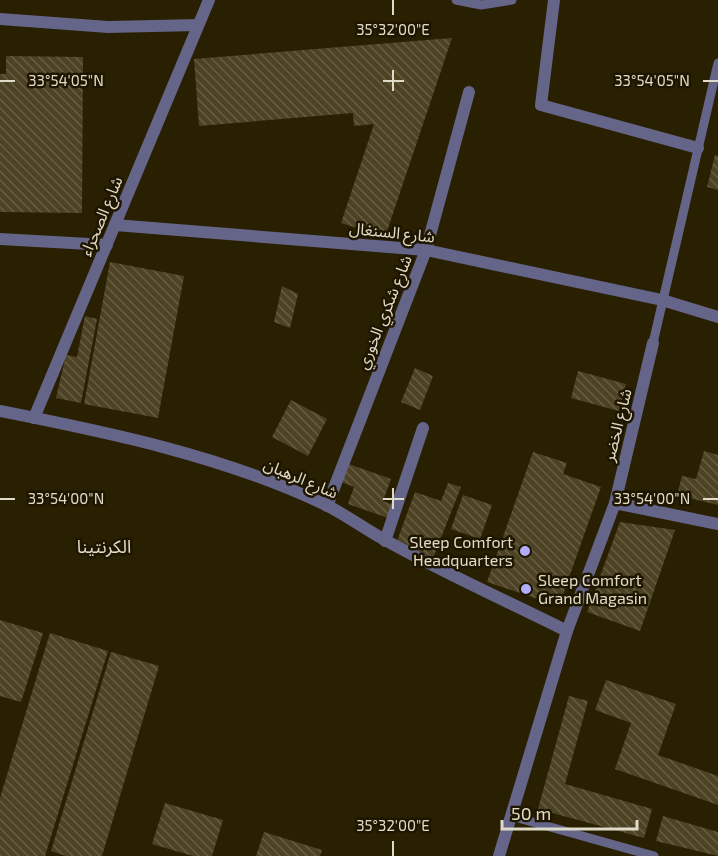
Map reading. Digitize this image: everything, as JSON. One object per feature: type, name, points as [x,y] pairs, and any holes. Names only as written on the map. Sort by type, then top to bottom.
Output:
[{"type":"street","name":"شارع الصحراء","points":[[34,418],[209,0]]},
{"type":"street","points":[[554,0],[541,105],[698,148]]},
{"type":"street","points":[[0,19],[108,27],[198,26]]},
{"type":"street","name":"شارع شكري الخوري","points":[[327,506],[426,250],[469,92]]},
{"type":"street","name":"شارع السنغال","points":[[115,225],[426,250],[662,300],[718,316]]},
{"type":"street","points":[[0,239],[107,244]]},
{"type":"street","name":"شارع الخضر","points":[[499,856],[567,632],[615,503],[653,343]]},
{"type":"street","name":"شارع الرهبان","points":[[0,411],[103,431],[169,448],[243,472],[327,506],[385,541],[567,632]]},
{"type":"street","points":[[385,541],[423,428]]},
{"type":"street","points":[[615,503],[718,524]]},
{"type":"lane","points":[[456,0],[481,5],[512,0]]},
{"type":"lane","name":"شارع الخضر","points":[[653,343],[718,63]]},
{"type":"lane","points":[[511,816],[654,856]]},
{"type":"building","points":[[452,38],[385,237],[341,223],[374,124],[354,126],[353,113],[199,126],[194,59]]},
{"type":"building","points":[[6,56],[83,57],[82,213],[0,212],[0,74],[6,74]]},
{"type":"building","points":[[715,155],[718,156],[718,190],[707,187]]},
{"type":"building","points":[[110,262],[184,276],[158,418],[84,404]]},
{"type":"building","points":[[282,286],[298,294],[290,328],[274,322]]},
{"type":"building","points":[[85,316],[97,319],[81,403],[56,398],[66,355],[77,357]]},
{"type":"building","points":[[415,368],[433,376],[420,410],[401,402]]},
{"type":"building","points":[[578,371],[626,384],[619,411],[571,398]]},
{"type":"building","points":[[291,400],[327,419],[308,456],[272,437]]},
{"type":"building","points":[[704,451],[718,455],[718,505],[677,495],[682,476],[696,479]]},
{"type":"building","points":[[533,452],[567,463],[563,474],[601,487],[559,606],[487,582]]},
{"type":"building","points":[[346,463],[391,479],[383,501],[396,506],[391,519],[348,504],[354,487],[339,481]]},
{"type":"building","points":[[448,483],[461,487],[433,558],[397,541],[415,492],[441,501]]},
{"type":"building","points":[[463,495],[492,505],[480,539],[451,529]]},
{"type":"building","points":[[620,522],[675,530],[640,631],[587,612]]},
{"type":"building","points":[[0,620],[43,633],[21,702],[0,696]]},
{"type":"building","points":[[50,633],[108,651],[45,856],[0,856],[0,798]]},
{"type":"building","points":[[111,652],[159,666],[102,856],[66,856],[51,851]]},
{"type":"building","points":[[606,680],[676,704],[658,755],[718,776],[718,805],[615,769],[631,723],[595,710]]},
{"type":"building","points":[[569,696],[588,701],[565,784],[652,809],[644,838],[538,809]]},
{"type":"building","points":[[165,803],[223,820],[212,856],[193,856],[152,844]]},
{"type":"building","points":[[663,816],[718,832],[718,856],[656,841]]},
{"type":"building","points":[[264,832],[322,850],[320,856],[256,856]]},
{"type":"place","name":"Sleep Comfort Headquarters","points":[[525,551]]},
{"type":"place","name":"Sleep Comfort Grand Magasin","points":[[526,589]]},
{"type":"district","name":"الكرنتينا","points":[[104,547]]}]
